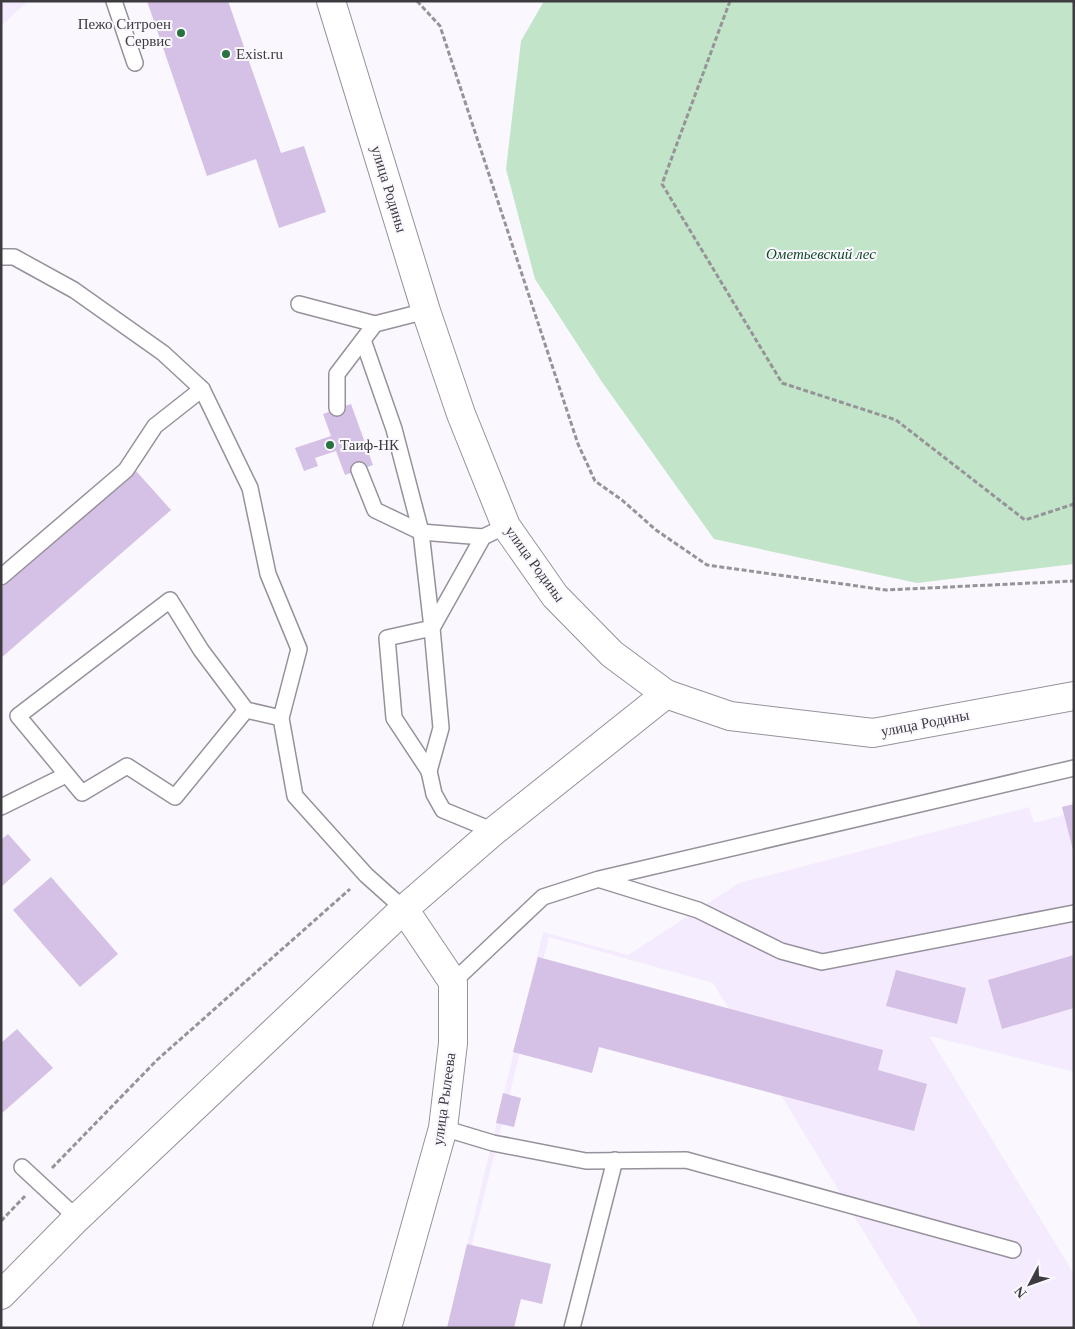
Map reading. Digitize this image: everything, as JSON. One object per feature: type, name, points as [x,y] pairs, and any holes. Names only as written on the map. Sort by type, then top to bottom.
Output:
[{"type":"street","name":"улица Родины","points":[[331,1],[426,311],[461,414],[494,531],[612,654],[666,694],[730,716],[873,733],[1074,696]]},
{"type":"street","points":[[1,1296],[77,1218],[404,909],[494,831],[666,694]]},
{"type":"street","points":[[404,909],[453,982]]},
{"type":"street","name":"улица Рылеева","points":[[388,1328],[443,1128],[453,1043],[453,982]]},
{"type":"lane","points":[[114,1],[134,63]]},
{"type":"lane","points":[[1,257],[14,257],[74,290],[163,353],[202,389],[250,488],[268,574],[299,649],[281,718],[295,796],[366,875],[404,909]]},
{"type":"lane","points":[[299,304],[374,324],[426,311]]},
{"type":"lane","points":[[337,408],[337,374],[374,324]]},
{"type":"lane","points":[[364,340],[394,429],[421,532],[441,728],[429,771]]},
{"type":"lane","points":[[1,577],[126,470],[155,426],[202,389]]},
{"type":"lane","points":[[359,470],[376,510],[421,532],[494,531]]},
{"type":"lane","points":[[494,531],[432,628],[387,638],[394,718],[429,771],[434,794],[444,810],[494,831]]},
{"type":"lane","points":[[246,710],[175,797],[127,766],[82,793],[18,716],[170,600],[201,650],[246,710],[281,718]]},
{"type":"lane","points":[[453,982],[543,898],[599,879],[1074,768]]},
{"type":"lane","points":[[1,807],[66,774]]},
{"type":"lane","points":[[599,879],[698,910],[781,951],[822,962],[1074,913]]},
{"type":"lane","points":[[443,1128],[493,1142],[586,1161],[686,1160],[1013,1250]]},
{"type":"lane","points":[[572,1328],[615,1160]]},
{"type":"lane","points":[[22,1167],[38,1184],[77,1218]]},
{"type":"path","points":[[417,1],[440,26],[578,444],[595,482],[622,500],[656,530],[706,565],[886,590],[1074,582]]},
{"type":"path","points":[[730,1],[662,184],[782,383],[896,420],[1025,520],[1074,504]]},
{"type":"path","points":[[1,1220],[158,1060],[366,875]]},
{"type":"shaded area","points":[[1,1],[28,1],[1,26]]},
{"type":"shaded area","points":[[1074,804],[1074,1072],[929,1036],[1074,1274],[1074,1328],[922,1328],[713,983],[549,937],[451,1328],[447,1328],[543,932],[628,955],[739,883],[1029,807],[1034,823],[1064,815],[1062,807]]},
{"type":"green space","name":"Ометьевский лес","points":[[544,1],[1074,1],[1074,564],[917,583],[714,539],[602,382],[535,279],[506,169],[521,41]]},
{"type":"building","points":[[147,1],[228,1],[281,153],[304,146],[326,212],[279,228],[256,159],[207,176]]},
{"type":"building","points":[[351,404],[373,465],[345,475],[336,451],[315,458],[318,466],[304,471],[295,448],[331,436],[323,414]]},
{"type":"building","points":[[136,471],[171,510],[1,658],[1,588]]},
{"type":"building","points":[[1074,804],[1074,850],[1073,850],[1062,807]]},
{"type":"building","points":[[8,834],[31,860],[1,887],[1,840]]},
{"type":"building","points":[[51,877],[118,954],[80,987],[13,910]]},
{"type":"building","points":[[1074,955],[1074,1008],[1002,1029],[988,980]]},
{"type":"building","points":[[538,957],[883,1050],[878,1070],[927,1084],[914,1131],[599,1047],[592,1073],[513,1052]]},
{"type":"building","points":[[896,970],[966,988],[957,1024],[886,1006]]},
{"type":"building","points":[[17,1029],[53,1068],[1,1114],[1,1043]]},
{"type":"building","points":[[503,1093],[521,1098],[514,1127],[496,1123]]},
{"type":"building","points":[[467,1244],[551,1264],[542,1304],[521,1299],[514,1328],[447,1328]]},
{"type":"place","name":"Пежо Ситроен Сервис","points":[[181,33]]},
{"type":"place","name":"Exist.ru","points":[[226,54]]},
{"type":"place","name":"Таиф-НК","points":[[330,445]]}]
